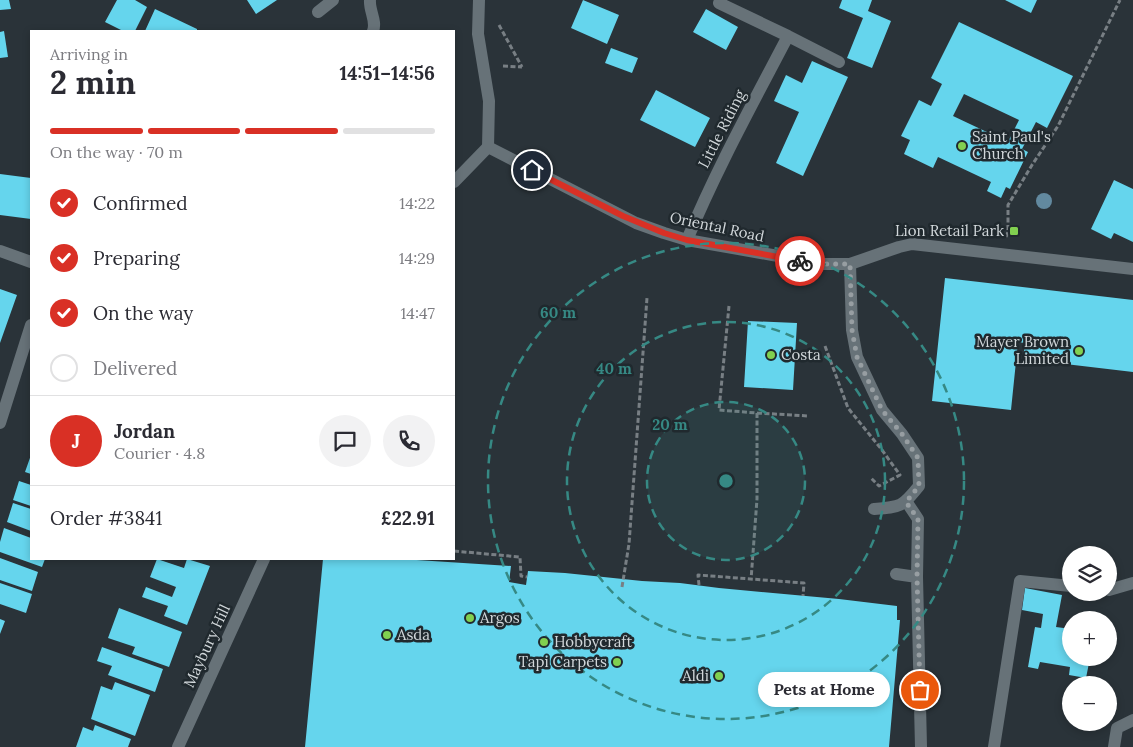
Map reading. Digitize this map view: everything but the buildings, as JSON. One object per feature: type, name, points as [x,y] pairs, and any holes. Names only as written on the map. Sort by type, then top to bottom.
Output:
[{"type":"street","points":[[318,12],[334,0]]},
{"type":"street","points":[[370,0],[375,26],[373,30]]},
{"type":"street","points":[[455,181],[488,146],[489,101],[478,34],[479,0]]},
{"type":"street","points":[[719,3],[839,62]]},
{"type":"street","name":"Little Riding","points":[[687,240],[700,208],[788,36]]},
{"type":"street","name":"Oriental Road","points":[[488,146],[636,222],[687,240],[813,264],[850,264],[912,244],[1133,269]]},
{"type":"street","points":[[0,251],[30,262]]},
{"type":"street","points":[[850,264],[852,330],[857,357],[882,410],[902,434],[918,458],[919,486],[906,502],[894,508],[874,509]]},
{"type":"street","points":[[0,423],[30,328]]},
{"type":"street","points":[[906,502],[918,519],[917,577],[921,747]]},
{"type":"street","name":"Maybury Hill","points":[[178,747],[264,560]]},
{"type":"street","points":[[896,574],[917,577]]},
{"type":"street","points":[[994,747],[1020,581],[1062,585]]},
{"type":"street","points":[[1117,588],[1133,583]]},
{"type":"street","points":[[1114,747],[1118,728],[1133,720]]},
{"type":"path","points":[[1008,232],[1008,205],[1058,126],[1120,0]]},
{"type":"path","points":[[494,17],[522,67]]},
{"type":"path","points":[[622,587],[629,544],[647,298]]},
{"type":"path","points":[[729,306],[719,410],[809,416]]},
{"type":"path","points":[[825,346],[848,408],[900,475],[878,486],[870,477]]},
{"type":"path","points":[[750,580],[757,499],[757,413]]},
{"type":"path","points":[[455,551],[520,557],[521,576],[527,577]]},
{"type":"path","points":[[698,585],[698,575],[804,583],[803,596]]},
{"type":"way so far","points":[[800,261],[813,264],[850,264],[852,330],[857,357],[882,410],[902,434],[918,458],[919,486],[906,502],[918,519],[917,577],[920,690]]},
{"type":"place","name":"Saint Paul's Church","points":[[962,146]]},
{"type":"place","name":"Lion Retail Park","points":[[1014,231]]},
{"type":"place","name":"Mayer Brown Limited","points":[[1079,351]]},
{"type":"place","name":"Costa","points":[[771,355]]},
{"type":"place","name":"Argos","points":[[470,618]]},
{"type":"place","name":"Asda","points":[[387,635]]},
{"type":"place","name":"Hobbycraft","points":[[544,642]]},
{"type":"place","name":"Tapi Carpets","points":[[617,662]]},
{"type":"place","name":"Aldi","points":[[719,676]]},
{"type":"place","name":"Pets at Home","points":[[920,690]]},
{"type":"route","points":[[532,170],[623,216],[664,233],[687,240],[800,261]]}]
